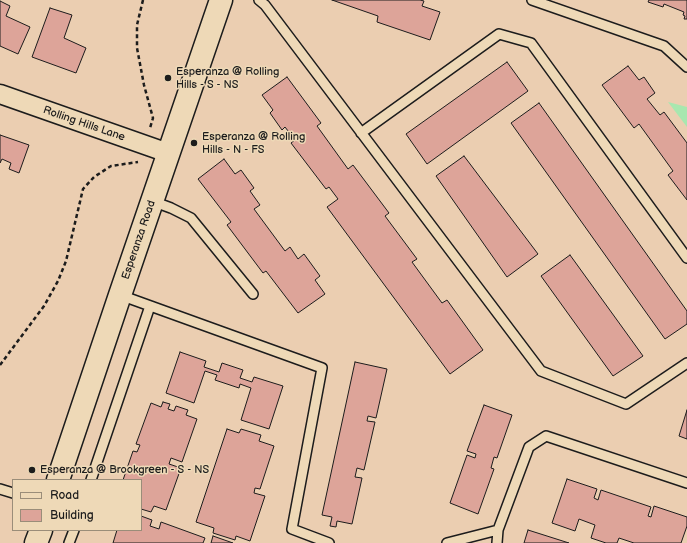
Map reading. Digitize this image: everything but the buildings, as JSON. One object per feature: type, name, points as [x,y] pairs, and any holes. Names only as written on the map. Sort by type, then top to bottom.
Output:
[{"type":"street","name":"Esperanza Road","points":[[58,479],[221,0]]},
{"type":"street","name":"Rolling Hills Lane","points":[[0,94],[168,153]]},
{"type":"street","points":[[36,543],[41,531]]},
{"type":"lane","points":[[259,0],[265,4],[541,371],[626,404],[687,363]]},
{"type":"lane","points":[[532,0],[664,46],[687,67]]},
{"type":"lane","points":[[361,133],[499,34],[531,42],[687,258]]},
{"type":"lane","points":[[152,201],[191,218],[253,294]]},
{"type":"lane","points":[[120,295],[322,368],[292,529],[329,543]]},
{"type":"lane","points":[[91,479],[150,306]]},
{"type":"lane","points":[[497,543],[498,530],[529,447],[546,436],[687,482]]},
{"type":"lane","points":[[0,489],[12,494]]},
{"type":"lane","points":[[447,543],[498,530]]},
{"type":"lane","points":[[69,543],[74,531]]},
{"type":"path","points":[[0,365],[44,306],[58,281],[66,261],[83,189],[94,177],[111,166],[140,162],[153,118],[144,85],[137,48],[137,25],[143,0]]},
{"type":"green space","points":[[668,102],[687,107],[687,127]]},
{"type":"place","name":"Esperanza @ Rolling Hills - S - NS","points":[[168,78]]},
{"type":"place","name":"Esperanza @ Rolling Hills - N - FS","points":[[194,143]]},
{"type":"place","name":"Esperanza @ Brookgreen - S - NS","points":[[32,470]]}]
